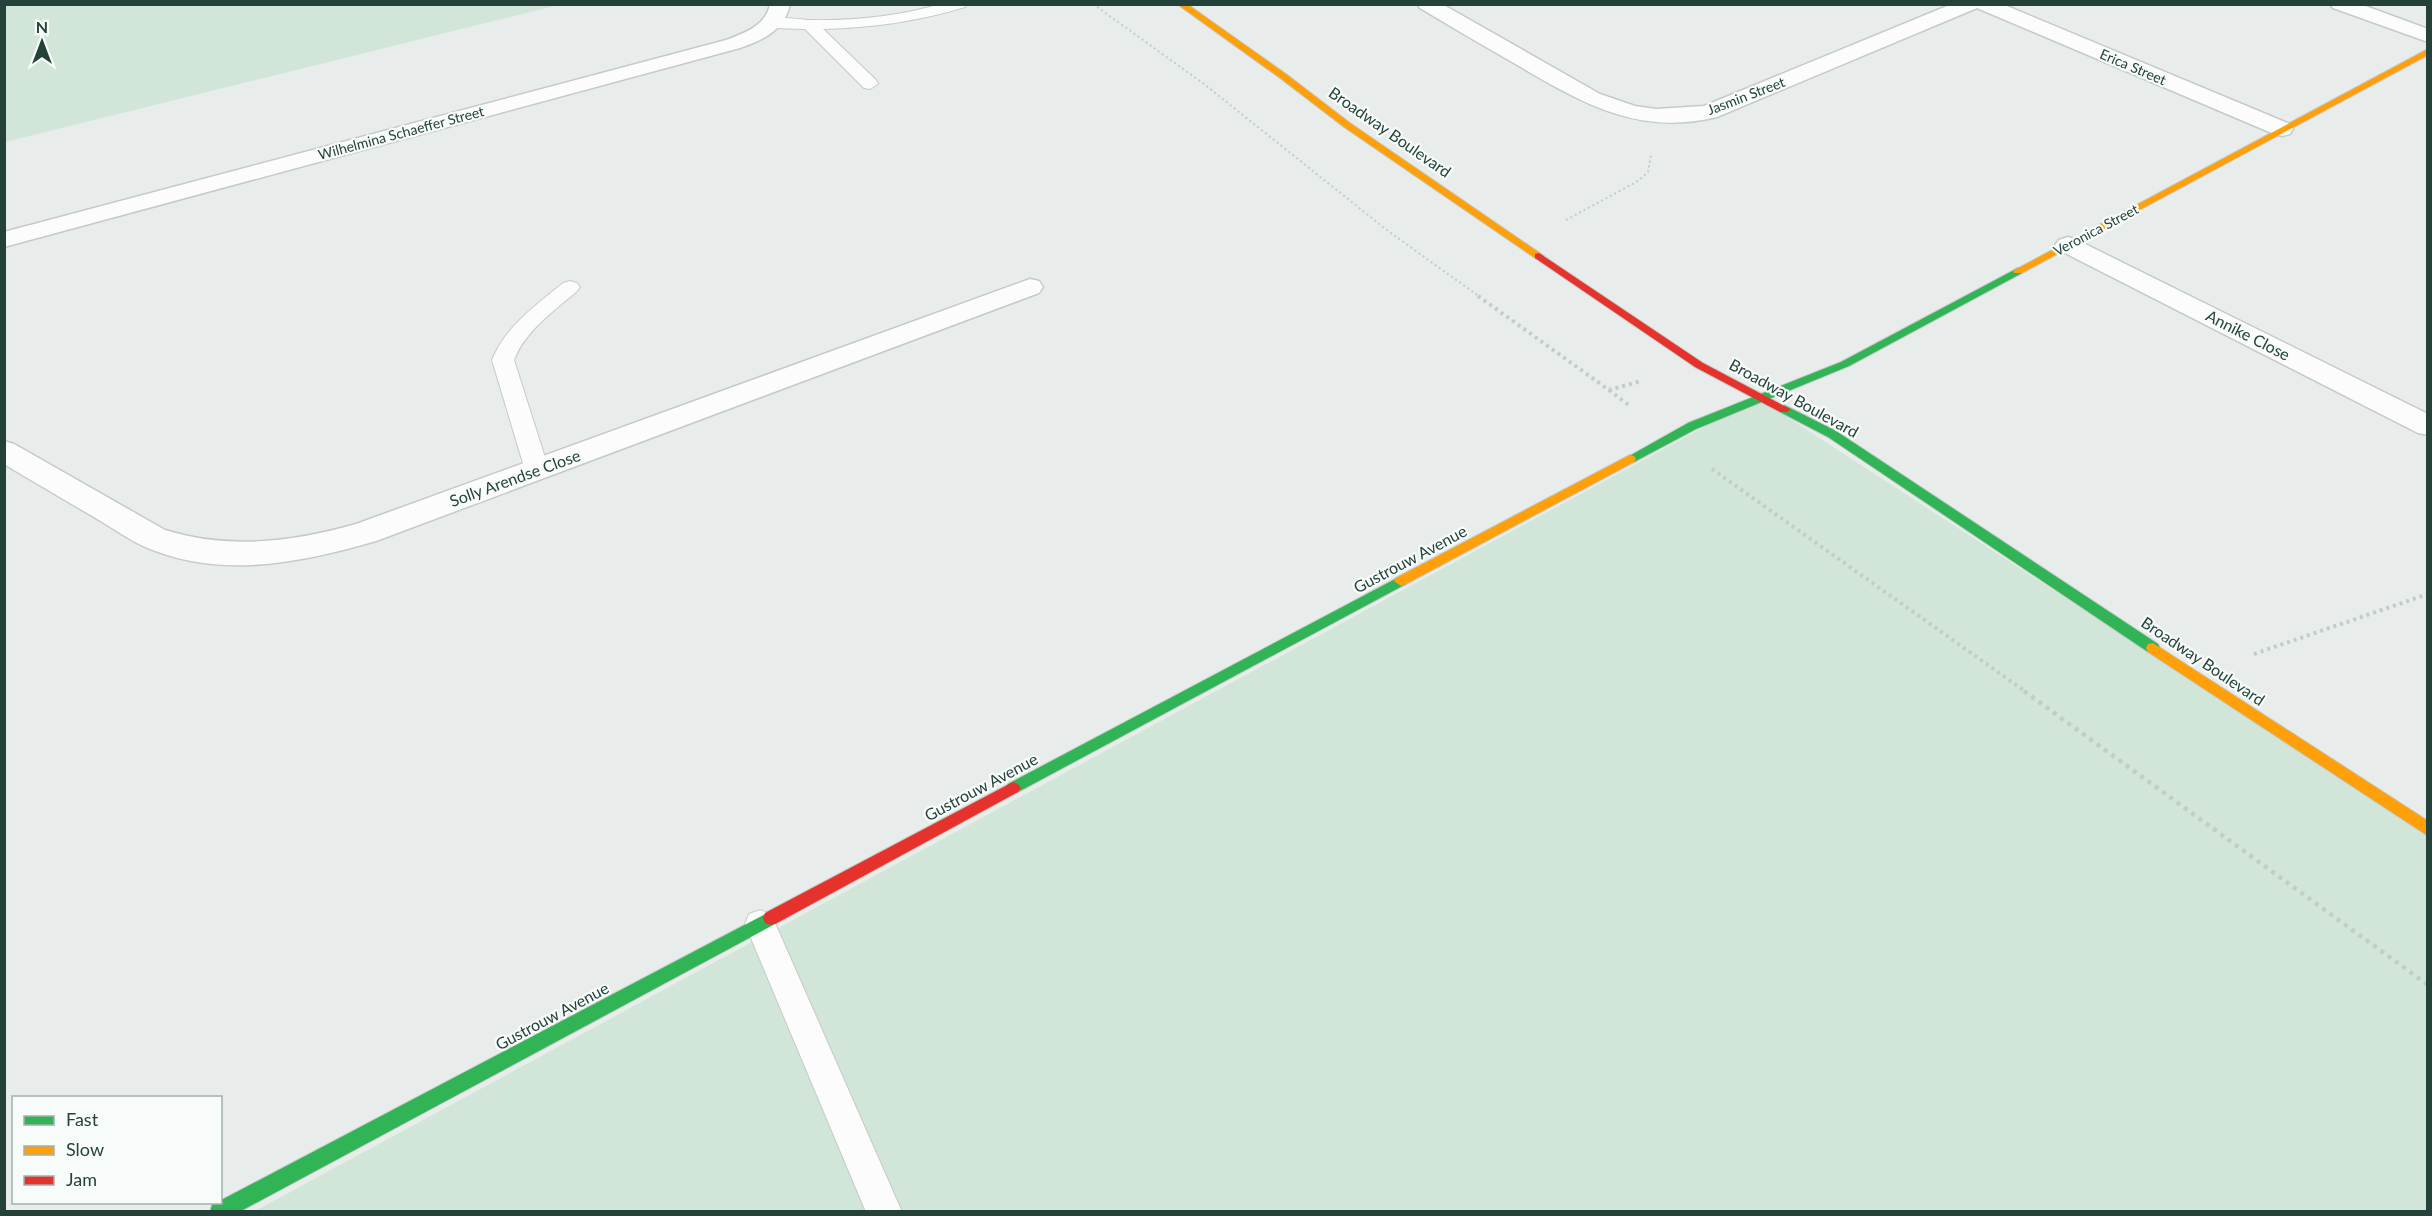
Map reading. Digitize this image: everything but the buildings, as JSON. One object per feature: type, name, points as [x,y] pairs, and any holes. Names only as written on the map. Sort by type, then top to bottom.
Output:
[{"type":"street","name":"Broadway Boulevard","points":[[1181,4],[1283,76],[1347,125],[1700,365],[1832,434],[2427,830]]},
{"type":"street","name":"Jasmin Street","points":[[1427,4],[1597,102],[1632,113],[1652,116],[1691,116],[1709,112],[1970,4]]},
{"type":"street","name":"Erica Street","points":[[1984,4],[2282,129]]},
{"type":"street","points":[[2340,4],[2427,36]]},
{"type":"street","name":"Wilhelmina Schaeffer Street","points":[[4,240],[733,44],[749,38],[776,14]]},
{"type":"street","name":"Veronica Street","points":[[1761,398],[1845,364],[2427,51]]},
{"type":"street","name":"Annike Close","points":[[2068,245],[2427,426]]},
{"type":"street","name":"Solly Arendse Close","points":[[4,451],[154,538],[181,549],[213,555],[251,555],[327,544],[537,470],[1030,287]]},
{"type":"street","name":"Gustrouw Avenue","points":[[219,1212],[1692,426],[1761,398]]},
{"type":"lane","points":[[776,14],[811,26],[881,21],[960,4]]},
{"type":"lane","points":[[811,26],[870,84]]},
{"type":"lane","points":[[537,470],[503,360],[507,344],[570,287]]},
{"type":"lane","points":[[760,924],[884,1212]]},
{"type":"path","points":[[1093,4],[1204,84],[1388,231],[1609,390],[1669,439],[1923,617],[2427,985]]},
{"type":"path","points":[[1522,243],[1638,181],[1648,172],[1652,152],[1652,116]]},
{"type":"path","points":[[1609,390],[1700,365]]},
{"type":"path","points":[[2194,675],[2427,594]]},
{"type":"green space","points":[[5,4],[559,4],[559,5],[5,142]]},
{"type":"green space","points":[[1758,398],[2427,833],[2427,1211],[253,1212]]},
{"type":"traffic: fast","points":[[1630,459],[1692,426],[1845,364],[2018,271]]},
{"type":"traffic: fast","points":[[1784,409],[1832,434],[2153,648]]},
{"type":"traffic: fast","points":[[1013,788],[1401,581]]},
{"type":"traffic: fast","points":[[219,1212],[771,918]]},
{"type":"traffic: slow","points":[[1181,4],[1283,76],[1347,125],[1539,256]]},
{"type":"traffic: slow","points":[[2018,271],[2428,51]]},
{"type":"traffic: slow","points":[[1401,581],[1630,459]]},
{"type":"traffic: slow","points":[[2153,648],[2428,830]]},
{"type":"traffic: jam","points":[[1539,256],[1699,365],[1784,409]]},
{"type":"traffic: jam","points":[[771,918],[1013,788]]}]
